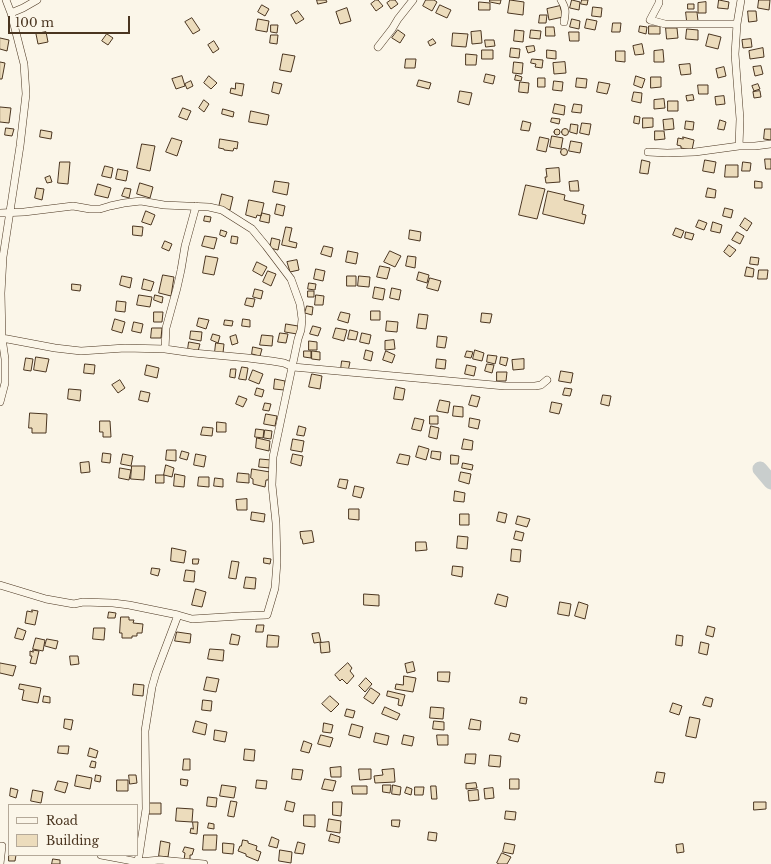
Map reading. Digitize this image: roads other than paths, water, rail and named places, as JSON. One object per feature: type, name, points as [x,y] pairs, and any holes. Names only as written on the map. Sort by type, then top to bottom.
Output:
[{"type":"street","points":[[0,402],[5,383],[6,359],[2,338],[1,293],[3,257],[20,146],[26,94],[24,64],[11,13],[6,0]]},
{"type":"street","points":[[11,13],[37,0]]},
{"type":"street","points":[[378,47],[392,29],[398,18],[413,0]]},
{"type":"street","points":[[561,0],[564,4],[566,12],[564,22]]},
{"type":"street","points":[[659,0],[659,3],[650,20],[665,24],[737,24]]},
{"type":"street","points":[[739,146],[740,118],[735,54],[737,24],[741,0]]},
{"type":"street","points":[[648,152],[695,152],[739,146],[771,144]]},
{"type":"street","points":[[0,213],[73,206],[100,209],[124,203],[141,202],[164,205],[209,207],[222,210],[252,229],[291,279],[300,304],[302,318],[301,330],[274,457],[272,485],[276,523],[277,562],[275,588],[267,615],[192,619],[124,604],[83,602],[74,604],[46,599],[0,585]]},
{"type":"street","points":[[166,349],[166,328],[196,206]]},
{"type":"street","points":[[2,338],[55,348],[81,350],[125,348],[166,349],[264,360],[284,363],[293,367],[505,386],[535,386],[541,385],[547,380]]},
{"type":"street","points":[[138,862],[146,809],[145,731],[152,687],[178,615]]},
{"type":"street","points":[[0,864],[4,846]]},
{"type":"street","points":[[107,856],[138,862],[160,860],[204,864]]},
{"type":"waterway","points":[[760,469],[771,482]]}]
